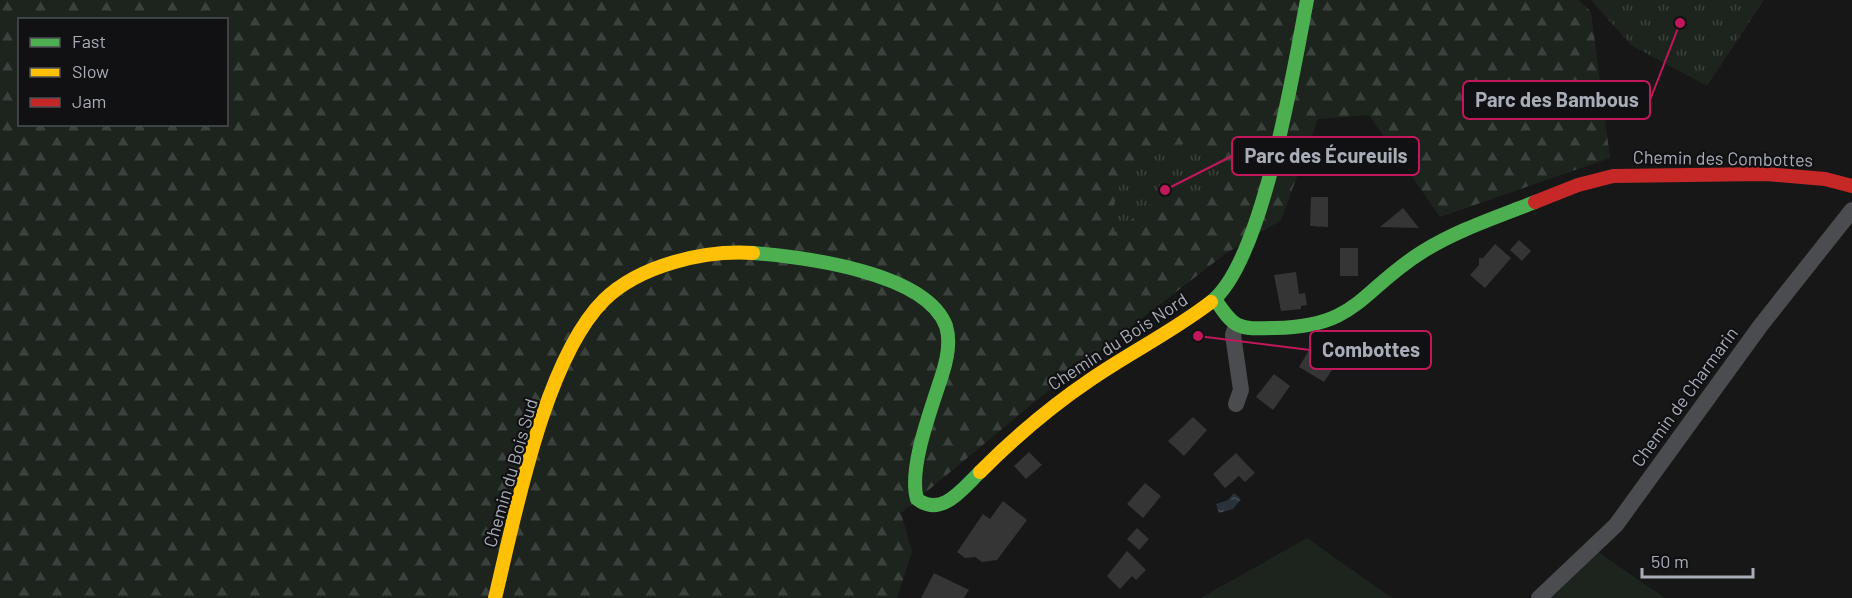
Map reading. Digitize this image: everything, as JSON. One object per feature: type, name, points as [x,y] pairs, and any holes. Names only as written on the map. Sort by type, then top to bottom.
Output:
[{"type":"street","name":"Chemin du Bois Nord","points":[[914,489],[917,499],[930,507],[940,506],[950,500],[1022,431],[1060,401],[1091,379],[1185,322],[1215,299],[1235,270],[1246,246],[1276,154],[1307,0]]},
{"type":"street","name":"Chemin des Combottes","points":[[1236,326],[1251,330],[1294,328],[1343,317],[1419,254],[1448,237],[1578,185],[1613,176],[1766,174],[1826,179],[1852,186]]},
{"type":"street","name":"Chemin de Charmarin","points":[[1539,598],[1616,525],[1761,325],[1852,210]]},
{"type":"street","name":"Chemin du Bois Sud","points":[[495,598],[532,449],[571,346],[588,318],[607,297],[679,261],[730,252],[792,257],[864,274],[926,299],[939,313],[947,330],[947,344],[944,368],[927,418],[914,489]]},
{"type":"street","points":[[1215,299],[1236,326],[1233,335],[1241,390],[1236,404]]},
{"type":"green space","points":[[0,0],[1579,0],[1591,12],[1610,158],[1440,217],[1369,115],[1318,119],[1281,220],[1225,254],[1038,399],[901,513],[912,552],[897,598],[0,598]]},
{"type":"green space","points":[[1591,0],[1764,0],[1707,86],[1631,45]]},
{"type":"green space","points":[[1186,144],[1216,149],[1227,166],[1220,187],[1159,201],[1115,232],[1114,208],[1128,170],[1147,151],[1158,146]]},
{"type":"green space","points":[[1307,538],[1392,598],[1201,598],[1202,597]]},
{"type":"green space","points":[[1598,552],[1665,598],[1551,598]]},
{"type":"water","points":[[1234,493],[1241,499],[1233,509],[1219,513],[1216,504],[1228,500]]},
{"type":"building","points":[[1311,197],[1328,197],[1328,227],[1310,226]]},
{"type":"building","points":[[1403,208],[1419,228],[1380,227]]},
{"type":"building","points":[[1519,240],[1531,251],[1522,261],[1510,250]]},
{"type":"building","points":[[1495,244],[1511,258],[1485,288],[1470,275],[1479,265],[1479,258],[1483,258]]},
{"type":"building","points":[[1340,248],[1358,248],[1358,276],[1340,276]]},
{"type":"building","points":[[1296,272],[1299,294],[1305,293],[1307,305],[1301,306],[1301,309],[1281,311],[1274,275]]},
{"type":"building","points":[[1312,345],[1329,354],[1322,365],[1332,370],[1324,382],[1299,367]]},
{"type":"building","points":[[1274,374],[1290,386],[1273,410],[1256,397]]},
{"type":"building","points":[[1193,417],[1207,430],[1184,456],[1168,441]]},
{"type":"building","points":[[1029,452],[1042,465],[1026,479],[1014,466]]},
{"type":"building","points":[[1236,453],[1255,473],[1245,482],[1239,476],[1225,488],[1213,474]]},
{"type":"building","points":[[1145,483],[1161,496],[1143,518],[1127,504]]},
{"type":"building","points":[[1003,501],[1027,520],[997,560],[982,562],[975,557],[965,558],[957,552],[983,514],[990,519]]},
{"type":"building","points":[[1137,528],[1149,539],[1139,550],[1127,539]]},
{"type":"building","points":[[1127,551],[1146,570],[1136,580],[1132,576],[1120,589],[1107,576]]},
{"type":"building","points":[[934,573],[969,590],[964,598],[921,598]]},
{"type":"traffic: fast","points":[[1211,302],[1230,280],[1246,247],[1261,207],[1285,114],[1307,0]]},
{"type":"traffic: fast","points":[[1215,299],[1228,317],[1239,326],[1263,328],[1303,326],[1324,321],[1342,314],[1357,304],[1402,266],[1435,244],[1477,224],[1535,202]]},
{"type":"traffic: fast","points":[[753,253],[801,258],[861,271],[889,280],[914,292],[934,308],[946,326],[948,351],[918,455],[915,486],[917,499],[926,504],[943,503],[952,499],[980,472]]},
{"type":"traffic: slow","points":[[495,598],[534,441],[564,360],[583,327],[604,300],[636,277],[654,269],[694,257],[753,253]]},
{"type":"traffic: slow","points":[[980,472],[1033,423],[1075,390],[1211,302]]},
{"type":"traffic: jam","points":[[1535,202],[1578,185],[1613,176],[1766,174],[1825,179],[1852,186]]},
{"type":"place","name":"Parc des Bambous","points":[[1680,23]]},
{"type":"place","name":"Parc des Écureuils","points":[[1165,190]]},
{"type":"place","name":"Combottes","points":[[1198,336]]}]
